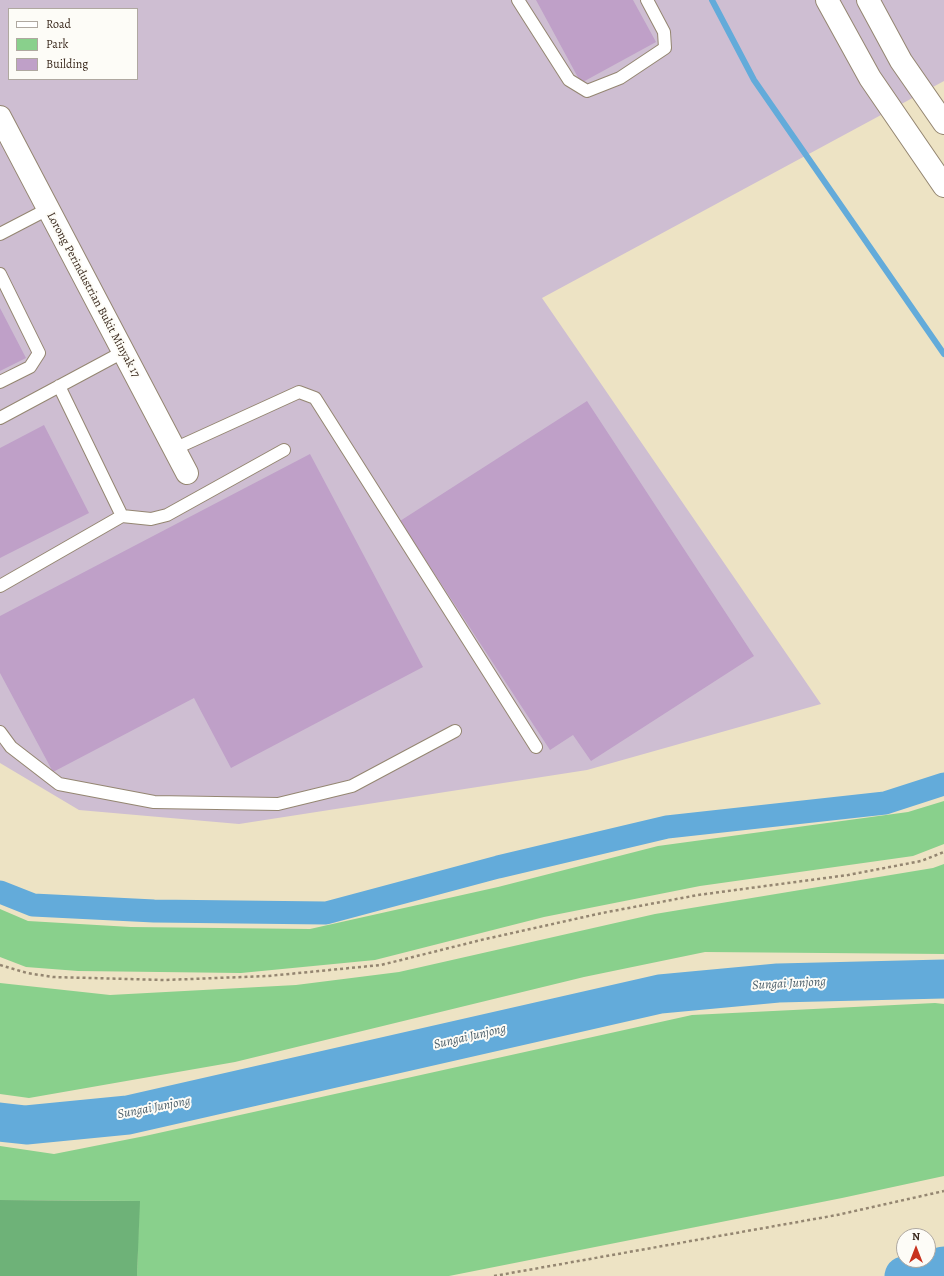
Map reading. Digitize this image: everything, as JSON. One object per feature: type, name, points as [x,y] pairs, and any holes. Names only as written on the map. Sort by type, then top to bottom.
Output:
[{"type":"street","points":[[827,0],[870,78],[944,186]]},
{"type":"street","points":[[868,0],[902,62],[944,123]]},
{"type":"street","name":"Lorong Perindustrian Bukit Minyak 17","points":[[0,117],[187,473]]},
{"type":"lane","points":[[518,0],[569,80],[587,91],[620,78],[665,48],[664,32],[647,0]]},
{"type":"lane","points":[[0,234],[48,209]]},
{"type":"lane","points":[[0,274],[39,353],[30,367],[0,382]]},
{"type":"lane","points":[[0,418],[123,352]]},
{"type":"lane","points":[[60,386],[122,516]]},
{"type":"lane","points":[[174,449],[299,392],[316,398],[536,747]]},
{"type":"lane","points":[[0,586],[122,516],[151,519],[167,515],[284,450]]},
{"type":"lane","points":[[0,732],[11,747],[60,784],[154,802],[278,804],[352,786],[455,731]]},
{"type":"path","points":[[0,965],[28,974],[53,977],[165,980],[268,976],[381,965],[481,940],[602,913],[698,895],[848,875],[920,861],[944,852]]},
{"type":"path","points":[[494,1276],[837,1214],[944,1191]]},
{"type":"shaded area","points":[[0,0],[944,0],[944,81],[542,298],[821,704],[587,770],[239,824],[79,810],[0,763]]},
{"type":"green space","points":[[944,801],[944,844],[913,856],[700,886],[544,917],[375,960],[241,973],[78,971],[26,967],[0,957],[0,909],[28,921],[131,927],[310,929],[498,887],[658,846],[908,812]]},
{"type":"green space","points":[[944,864],[944,954],[705,952],[584,977],[235,1062],[29,1098],[0,1094],[0,983],[110,995],[296,985],[399,972],[655,914],[933,868]]},
{"type":"green space","points":[[935,1003],[944,1004],[944,1176],[842,1198],[449,1276],[137,1276],[139,1201],[0,1200],[0,1146],[54,1154],[145,1136],[692,1015]]},
{"type":"green space","points":[[0,1200],[140,1201],[137,1276],[0,1276]]},
{"type":"building","points":[[536,0],[633,0],[656,42],[581,83]]},
{"type":"building","points":[[0,308],[26,358],[0,371]]},
{"type":"building","points":[[587,401],[754,656],[591,761],[573,735],[550,750],[400,521]]},
{"type":"building","points":[[44,425],[89,513],[0,558],[0,448]]},
{"type":"building","points":[[310,454],[423,667],[231,768],[194,698],[53,772],[0,673],[0,616]]},
{"type":"waterway","points":[[712,0],[754,80],[944,354]]},
{"type":"waterway","points":[[0,892],[33,905],[154,911],[326,913],[498,867],[667,827],[885,803],[944,784]]},
{"type":"waterway","name":"Sungai Junjong","points":[[0,1122],[26,1125],[128,1115],[660,994],[778,983],[944,979]]},
{"type":"waterway","points":[[904,1276],[944,1266]]}]
